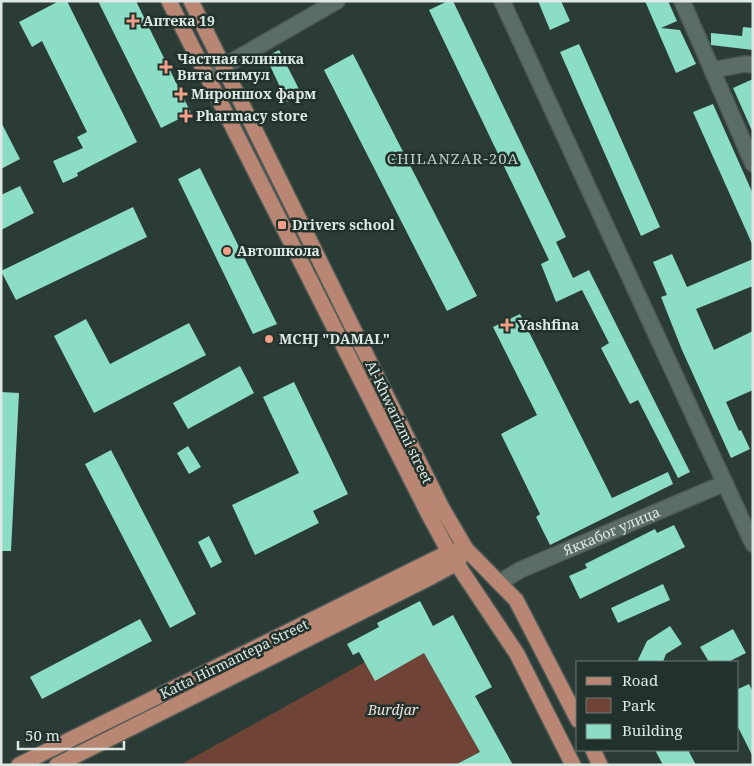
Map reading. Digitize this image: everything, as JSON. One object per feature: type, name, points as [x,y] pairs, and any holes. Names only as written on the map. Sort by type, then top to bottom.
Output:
[{"type":"main road","name":"Al-Khwarizmi street","points":[[169,1],[453,558],[517,654],[573,765]]},
{"type":"main road","name":"Al-Khwarizmi street","points":[[191,1],[442,508],[466,549],[516,600],[576,716]]},
{"type":"main road","points":[[453,558],[466,549]]},
{"type":"main road","name":"Katta Hirmаntepa Street","points":[[19,765],[453,558]]},
{"type":"main road","name":"Katta Hirmаntepa Street","points":[[57,765],[453,558]]},
{"type":"main road","points":[[593,751],[600,765]]},
{"type":"street","points":[[207,76],[337,1]]},
{"type":"street","points":[[502,1],[753,544]]},
{"type":"street","points":[[682,1],[753,164]]},
{"type":"street","points":[[712,70],[753,64]]},
{"type":"street","name":"Яккабог улица","points":[[499,583],[520,570],[725,483]]},
{"type":"green space","name":"Burdjar","points":[[414,635],[480,752],[455,765],[180,765]]},
{"type":"building","points":[[59,1],[67,1],[137,142],[77,173],[78,176],[63,183],[53,161],[83,148],[77,137],[87,132],[42,41],[32,47],[19,22]]},
{"type":"building","points":[[98,1],[136,1],[191,113],[161,128]]},
{"type":"building","points":[[448,1],[453,1],[566,237],[556,242],[573,278],[589,270],[690,472],[678,478],[638,400],[630,404],[601,348],[609,343],[582,290],[556,302],[541,264],[549,260],[429,10]]},
{"type":"building","points":[[538,1],[561,1],[570,21],[550,30]]},
{"type":"building","points":[[645,1],[668,1],[677,21],[661,28],[680,30],[696,64],[676,73]]},
{"type":"building","points":[[743,27],[753,28],[753,50],[711,45],[711,33],[742,36]]},
{"type":"building","points":[[579,44],[660,227],[641,236],[560,52]]},
{"type":"building","points":[[279,50],[302,95],[287,102],[266,57]]},
{"type":"building","points":[[353,54],[477,296],[447,311],[324,70]]},
{"type":"building","points":[[753,79],[753,133],[733,88]]},
{"type":"building","points":[[713,104],[753,194],[753,246],[693,112]]},
{"type":"building","points":[[1,122],[20,159],[1,169]]},
{"type":"building","name":"Автошкола","points":[[200,168],[277,324],[253,334],[178,179]]},
{"type":"building","points":[[20,186],[34,213],[1,230],[1,195]]},
{"type":"building","points":[[133,207],[147,237],[16,300],[1,271]]},
{"type":"building","points":[[672,254],[687,287],[753,259],[753,286],[696,309],[714,350],[753,331],[753,390],[726,402],[739,431],[741,430],[750,449],[731,458],[682,350],[661,297],[667,295],[653,262]]},
{"type":"building","points":[[520,314],[612,498],[668,472],[673,484],[550,545],[536,517],[540,514],[501,434],[537,415],[493,327]]},
{"type":"building","points":[[86,319],[110,364],[189,323],[206,355],[94,413],[54,336]]},
{"type":"building","points":[[240,366],[254,393],[188,429],[173,403]]},
{"type":"building","points":[[294,382],[348,494],[313,511],[319,523],[255,555],[232,505],[299,473],[263,397]]},
{"type":"building","points":[[1,392],[19,393],[11,551],[1,551]]},
{"type":"building","points":[[188,446],[201,467],[189,474],[177,453]]},
{"type":"building","points":[[111,450],[196,614],[170,628],[85,464]]},
{"type":"building","points":[[674,525],[685,547],[580,599],[569,576],[587,568],[585,564],[655,529],[657,533]]},
{"type":"building","points":[[209,536],[222,562],[211,568],[198,542]]},
{"type":"building","points":[[663,584],[670,600],[618,623],[611,608]]},
{"type":"building","points":[[420,601],[433,626],[453,615],[492,687],[475,696],[513,765],[455,765],[480,752],[424,653],[375,681],[359,652],[353,655],[347,644],[379,627],[377,623]]},
{"type":"building","points":[[140,619],[152,641],[42,699],[30,677]]},
{"type":"building","points":[[670,626],[682,644],[666,654],[663,661],[637,661],[647,641]]},
{"type":"building","points":[[733,629],[746,653],[730,661],[708,661],[700,647]]},
{"type":"building","points":[[749,684],[753,692],[753,757],[739,729],[739,689]]},
{"type":"building","points":[[656,751],[689,751],[696,765],[663,765]]},
{"type":"place","name":"Аптека 19","points":[[133,21]]},
{"type":"place","name":"Частная клиника Вита стимул","points":[[166,67]]},
{"type":"place","name":"Мироншох фарм","points":[[181,94]]},
{"type":"place","name":"Pharmacy store","points":[[186,116]]},
{"type":"place","name":"Drivers school","points":[[282,225]]},
{"type":"place","name":"Автошкола","points":[[227,251]]},
{"type":"place","name":"Yashfina","points":[[507,325]]},
{"type":"place","name":"MCHJ \"DAMAL\"","points":[[269,339]]},
{"type":"district","name":"CHILANZAR-20A","points":[[453,159]]}]
